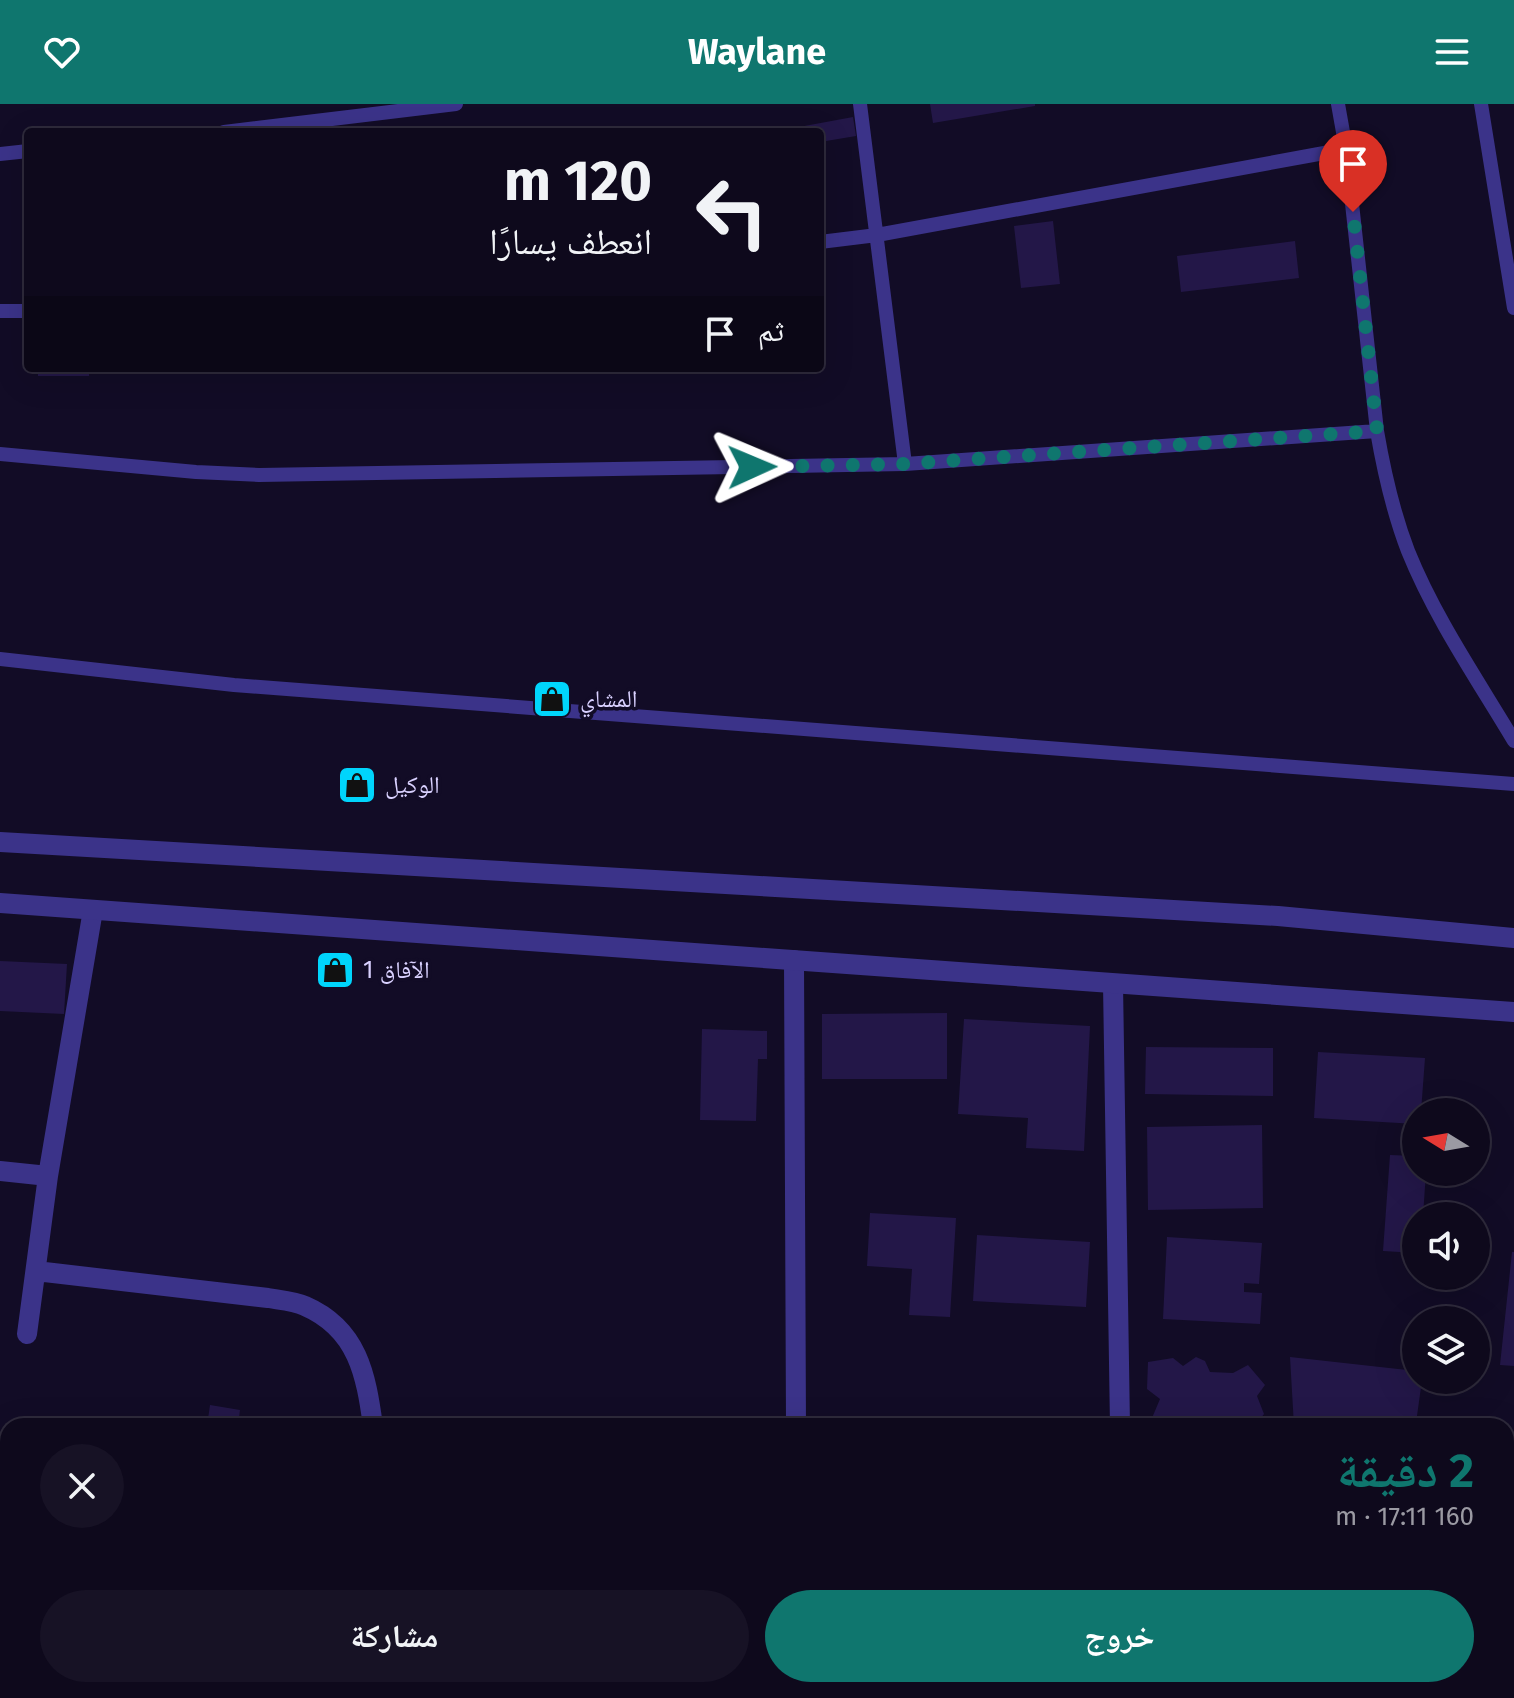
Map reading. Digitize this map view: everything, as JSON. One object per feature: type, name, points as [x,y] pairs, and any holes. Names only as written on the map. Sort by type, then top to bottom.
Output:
[{"type":"street","points":[[0,842],[1247,914],[1514,938]]},
{"type":"street","points":[[0,903],[1514,1012]]},
{"type":"street","points":[[27,1334],[48,1176],[93,910]]},
{"type":"street","points":[[794,960],[796,1418]]},
{"type":"street","points":[[1113,984],[1120,1418]]},
{"type":"street","points":[[0,1171],[48,1176]]},
{"type":"street","points":[[36,1271],[268,1298],[304,1305],[335,1324],[357,1353],[368,1388],[372,1418]]},
{"type":"lane","points":[[257,128],[456,104]]},
{"type":"lane","points":[[860,104],[905,464]]},
{"type":"lane","points":[[1338,104],[1384,472],[1409,552],[1452,636],[1514,741]]},
{"type":"lane","points":[[1481,104],[1514,308]]},
{"type":"lane","points":[[824,242],[877,235],[1346,149]]},
{"type":"lane","points":[[0,154],[24,151]]},
{"type":"lane","points":[[0,311],[24,311]]},
{"type":"lane","points":[[0,454],[259,475],[905,464],[1377,431]]},
{"type":"lane","points":[[0,659],[234,685],[1514,784]]},
{"type":"building","points":[[930,104],[1035,104],[1035,106],[933,123]]},
{"type":"building","points":[[853,117],[856,136],[824,141],[824,128],[794,128]]},
{"type":"building","points":[[1053,221],[1060,284],[1021,288],[1014,226]]},
{"type":"building","points":[[1295,241],[1299,278],[1181,292],[1177,256]]},
{"type":"building","points":[[38,372],[89,372],[89,376],[38,376]]},
{"type":"building","points":[[0,961],[67,964],[64,1014],[0,1011]]},
{"type":"building","points":[[947,1013],[947,1079],[822,1079],[822,1014]]},
{"type":"building","points":[[964,1019],[1090,1026],[1084,1151],[1026,1148],[1028,1118],[958,1114]]},
{"type":"building","points":[[702,1029],[767,1031],[767,1059],[758,1059],[756,1121],[700,1120]]},
{"type":"building","points":[[1146,1047],[1273,1048],[1273,1096],[1145,1094]]},
{"type":"building","points":[[1318,1052],[1425,1058],[1422,1098],[1402,1098],[1402,1123],[1314,1118]]},
{"type":"building","points":[[1262,1125],[1263,1208],[1148,1210],[1147,1127]]},
{"type":"building","points":[[1390,1155],[1402,1155],[1402,1186],[1425,1186],[1424,1202],[1402,1202],[1402,1252],[1383,1251]]},
{"type":"building","points":[[870,1213],[956,1218],[950,1317],[909,1315],[912,1269],[867,1266]]},
{"type":"building","points":[[977,1235],[1090,1242],[1086,1307],[973,1301]]},
{"type":"building","points":[[1167,1237],[1262,1243],[1259,1284],[1244,1283],[1244,1292],[1262,1293],[1260,1324],[1163,1319]]},
{"type":"building","points":[[1514,1252],[1514,1366],[1500,1365]]},
{"type":"building","points":[[1196,1357],[1205,1361],[1210,1372],[1233,1373],[1248,1365],[1265,1385],[1257,1396],[1264,1414],[1261,1418],[1152,1418],[1160,1399],[1147,1389],[1148,1362],[1173,1358],[1183,1366]]},
{"type":"building","points":[[1290,1357],[1402,1369],[1402,1394],[1420,1394],[1417,1418],[1294,1418]]},
{"type":"building","points":[[210,1405],[240,1410],[239,1418],[208,1418]]},
{"type":"place","name":"المشاي","points":[[552,699]]},
{"type":"place","name":"الوكيل","points":[[357,785]]},
{"type":"place","name":"الآفاق 1","points":[[335,970]]},
{"type":"route","points":[[752,467],[905,464],[1377,431],[1353,212]]}]
